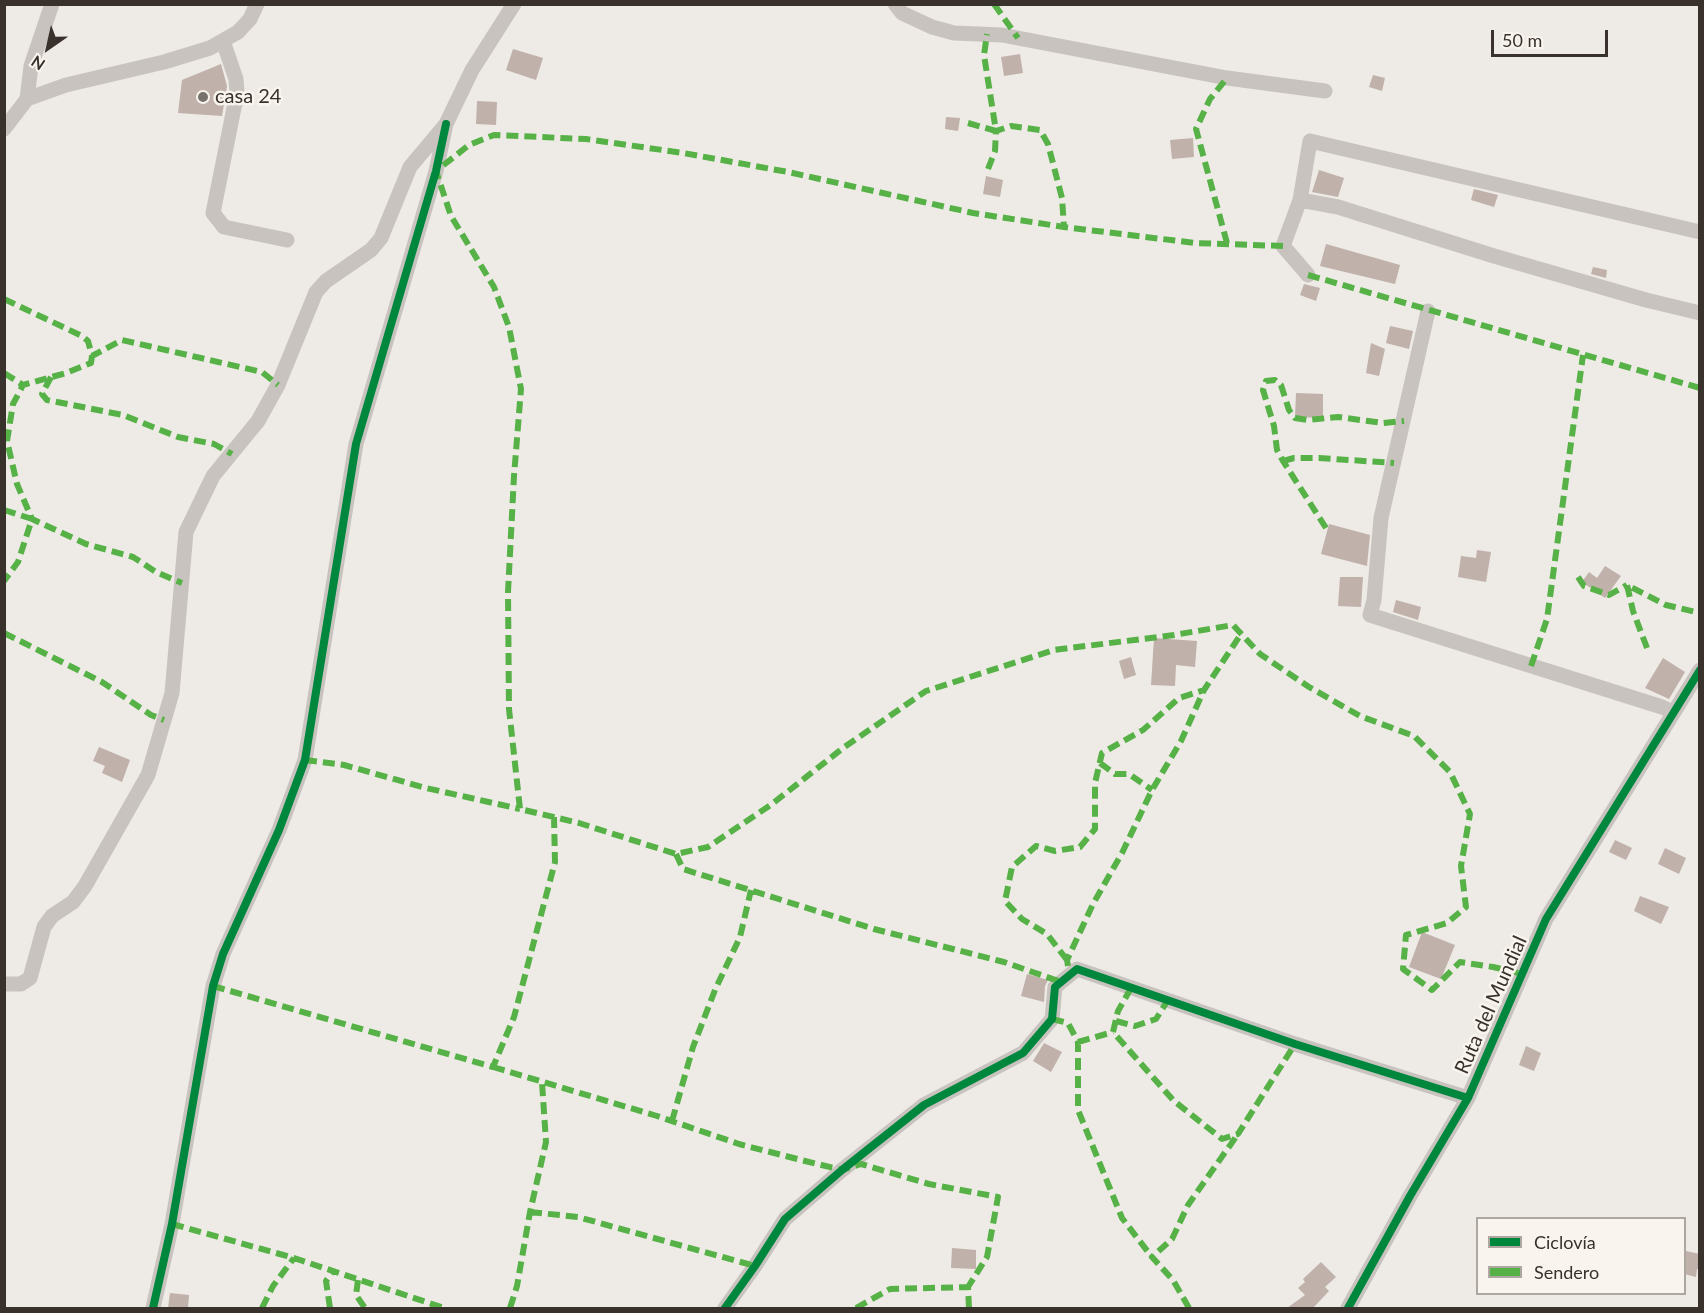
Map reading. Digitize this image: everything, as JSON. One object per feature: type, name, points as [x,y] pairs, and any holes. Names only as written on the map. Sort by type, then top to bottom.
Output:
[{"type":"street","points":[[4,129],[27,99],[31,66],[52,4]]},
{"type":"street","points":[[27,99],[66,85],[210,48],[238,32],[250,19],[256,4]]},
{"type":"street","points":[[153,1308],[171,1224],[213,986],[223,954],[279,830],[305,760],[356,444],[435,171],[446,124],[472,70],[514,4]]},
{"type":"street","points":[[895,4],[902,13],[912,18],[954,33],[1002,35],[1227,78],[1325,91]]},
{"type":"street","points":[[223,41],[236,79],[237,93],[213,213],[224,227],[287,240]]},
{"type":"street","points":[[4,984],[21,984],[30,978],[44,927],[52,916],[73,902],[85,886],[148,775],[172,693],[186,532],[213,476],[258,421],[278,385],[316,292],[326,281],[371,250],[381,238],[410,166],[446,124]]},
{"type":"street","points":[[1308,275],[1283,246],[1300,200],[1310,141],[1700,232]]},
{"type":"street","points":[[1300,200],[1338,207],[1494,256],[1646,300],[1700,313]]},
{"type":"street","points":[[1428,310],[1381,518],[1374,600],[1370,615],[1673,712]]},
{"type":"street","name":"Ruta del Mundial","points":[[1348,1308],[1468,1098],[1546,919],[1700,670]]},
{"type":"street","points":[[725,1308],[785,1219],[842,1170],[924,1105],[1023,1053],[1052,1019],[1055,987],[1077,969],[1295,1044],[1468,1098]]},
{"type":"building","points":[[513,49],[543,58],[536,80],[506,70]]},
{"type":"building","points":[[1020,54],[1023,73],[1004,76],[1001,57]]},
{"type":"building","name":"casa 24","points":[[221,64],[227,86],[222,116],[178,113],[182,80]]},
{"type":"building","points":[[1373,75],[1385,78],[1382,91],[1369,87]]},
{"type":"building","points":[[477,101],[497,102],[496,125],[476,124]]},
{"type":"building","points":[[946,117],[960,118],[958,131],[945,129]]},
{"type":"building","points":[[1193,138],[1194,157],[1172,159],[1170,140]]},
{"type":"building","points":[[1319,170],[1344,178],[1338,197],[1312,192]]},
{"type":"building","points":[[986,176],[1003,180],[1000,197],[983,194]]},
{"type":"building","points":[[1474,189],[1498,195],[1494,207],[1471,200]]},
{"type":"building","points":[[1326,244],[1400,265],[1395,284],[1320,266]]},
{"type":"building","points":[[1593,267],[1607,270],[1606,278],[1591,274]]},
{"type":"building","points":[[1304,284],[1320,288],[1316,301],[1300,295]]},
{"type":"building","points":[[1390,326],[1413,331],[1409,349],[1386,343]]},
{"type":"building","points":[[1371,343],[1385,349],[1379,376],[1366,373]]},
{"type":"building","points":[[1296,393],[1323,394],[1323,418],[1295,417]]},
{"type":"building","points":[[1329,524],[1370,535],[1367,566],[1321,554]]},
{"type":"building","points":[[1477,550],[1491,552],[1486,582],[1458,577],[1461,556],[1476,558]]},
{"type":"building","points":[[1605,566],[1621,576],[1605,598],[1582,582],[1589,572],[1597,578]]},
{"type":"building","points":[[1340,577],[1363,577],[1361,607],[1338,606]]},
{"type":"building","points":[[1396,600],[1421,607],[1418,620],[1393,612]]},
{"type":"building","points":[[1154,638],[1197,641],[1195,667],[1176,665],[1175,686],[1151,685]]},
{"type":"building","points":[[1131,657],[1136,675],[1124,679],[1119,661]]},
{"type":"building","points":[[1663,658],[1685,672],[1669,699],[1645,688]]},
{"type":"building","points":[[99,747],[130,760],[122,782],[102,773],[105,766],[93,761]]},
{"type":"building","points":[[1615,840],[1632,848],[1626,860],[1609,852]]},
{"type":"building","points":[[1665,848],[1686,858],[1679,874],[1658,864]]},
{"type":"building","points":[[1640,896],[1669,907],[1661,924],[1634,911]]},
{"type":"building","points":[[1422,932],[1455,945],[1441,979],[1409,967]]},
{"type":"building","points":[[1027,974],[1048,980],[1045,986],[1044,1002],[1021,996]]},
{"type":"building","points":[[1044,1043],[1062,1052],[1051,1072],[1033,1061]]},
{"type":"building","points":[[1526,1046],[1541,1053],[1534,1071],[1519,1065]]},
{"type":"building","points":[[952,1248],[976,1250],[976,1269],[951,1268]]},
{"type":"building","points":[[1686,1251],[1700,1254],[1700,1269],[1697,1269],[1696,1277],[1686,1274]]},
{"type":"building","points":[[1321,1262],[1336,1277],[1325,1287],[1329,1291],[1313,1308],[1287,1308],[1305,1295],[1298,1288],[1305,1282],[1303,1279]]},
{"type":"building","points":[[170,1293],[189,1295],[188,1308],[168,1308]]},
{"type":"marked path","points":[[994,4],[1018,38]]},
{"type":"marked path","points":[[968,123],[996,131],[984,55],[987,34]]},
{"type":"marked path","points":[[1227,78],[1210,99],[1196,129],[1227,243]]},
{"type":"marked path","points":[[988,169],[995,151],[996,131],[1011,126],[1040,130],[1048,144],[1062,198],[1064,227]]},
{"type":"marked path","points":[[1283,246],[1195,243],[1064,227],[973,213],[788,172],[683,153],[586,139],[494,135],[469,145],[436,171],[451,216],[494,287],[509,327],[521,389],[508,592],[509,709],[520,809],[579,823],[676,854],[708,847],[772,804],[843,748],[926,691],[1054,650],[1233,625],[1260,654],[1309,687],[1360,716],[1414,736],[1450,772],[1470,814],[1461,866],[1466,907],[1447,923],[1406,935],[1403,969],[1432,990],[1460,962],[1523,974]]},
{"type":"marked path","points":[[1308,275],[1700,388]]},
{"type":"marked path","points":[[4,299],[82,336],[88,341],[92,356],[122,340],[262,372],[278,385]]},
{"type":"marked path","points":[[1531,666],[1547,619],[1583,355]]},
{"type":"marked path","points":[[92,356],[91,363],[66,373],[23,385],[13,404],[7,441],[17,484],[32,519],[86,544],[133,557],[156,572],[182,583]]},
{"type":"marked path","points":[[4,373],[23,385]]},
{"type":"marked path","points":[[51,377],[42,394],[47,400],[123,415],[178,437],[214,444],[232,454]]},
{"type":"marked path","points":[[1326,528],[1277,450],[1274,426],[1263,390],[1266,381],[1275,380],[1281,385],[1289,410],[1295,418],[1308,420],[1338,417],[1383,423],[1404,421]]},
{"type":"marked path","points":[[1283,461],[1294,458],[1319,458],[1394,463]]},
{"type":"marked path","points":[[4,510],[32,519],[18,562],[4,581]]},
{"type":"marked path","points":[[1578,577],[1584,586],[1609,595],[1627,585]]},
{"type":"marked path","points":[[1647,648],[1633,611],[1627,585],[1666,605],[1700,613]]},
{"type":"marked path","points":[[4,633],[102,682],[151,715],[164,720]]},
{"type":"marked path","points":[[1068,966],[1067,960],[1093,904],[1122,853],[1152,790],[1181,741],[1204,690],[1241,634]]},
{"type":"marked path","points":[[1067,960],[1047,934],[1022,919],[1005,901],[1012,867],[1036,846],[1055,851],[1080,847],[1095,829],[1095,783],[1102,753],[1143,730],[1179,698],[1204,690]]},
{"type":"marked path","points":[[305,760],[344,765],[426,788],[520,809]]},
{"type":"marked path","points":[[1100,763],[1115,774],[1129,774],[1152,790]]},
{"type":"marked path","points":[[213,986],[493,1067],[514,1017],[555,862],[554,817]]},
{"type":"marked path","points":[[676,854],[683,869],[874,929],[1004,962],[1061,982]]},
{"type":"marked path","points":[[672,1121],[693,1047],[715,990],[740,937],[751,890]]},
{"type":"marked path","points":[[1131,988],[1118,1011],[1113,1032],[1174,1101],[1222,1139],[1238,1134],[1295,1044]]},
{"type":"marked path","points":[[1116,1021],[1135,1026],[1156,1019],[1168,1000]]},
{"type":"marked path","points":[[1052,1019],[1068,1023],[1078,1042],[1078,1110],[1122,1218],[1152,1257]]},
{"type":"marked path","points":[[1078,1042],[1113,1032]]},
{"type":"marked path","points":[[493,1067],[657,1116],[739,1144],[805,1161],[842,1170],[861,1164],[929,1184],[998,1197],[987,1257],[968,1287]]},
{"type":"marked path","points":[[510,1308],[517,1286],[530,1212],[546,1142],[542,1082]]},
{"type":"marked path","points":[[1189,1308],[1173,1280],[1152,1257],[1172,1239],[1188,1205],[1238,1134]]},
{"type":"marked path","points":[[530,1212],[578,1217],[755,1266]]},
{"type":"marked path","points":[[172,1224],[294,1258],[444,1308]]},
{"type":"marked path","points":[[262,1308],[273,1286],[294,1258]]},
{"type":"marked path","points":[[330,1308],[326,1281],[333,1271]]},
{"type":"marked path","points":[[358,1280],[356,1295],[365,1308]]},
{"type":"marked path","points":[[856,1308],[890,1289],[968,1287],[969,1308]]},
{"type":"cycle path","points":[[153,1308],[172,1224],[213,986],[223,954],[279,830],[305,760],[356,444],[436,171],[446,124]]},
{"type":"cycle path","points":[[1348,1308],[1468,1098],[1546,919],[1700,670]]},
{"type":"cycle path","points":[[725,1308],[785,1219],[842,1170],[924,1105],[1023,1053],[1052,1019],[1055,987],[1077,969],[1295,1044],[1468,1098]]},
{"type":"place","name":"casa 24","points":[[203,97]]}]
